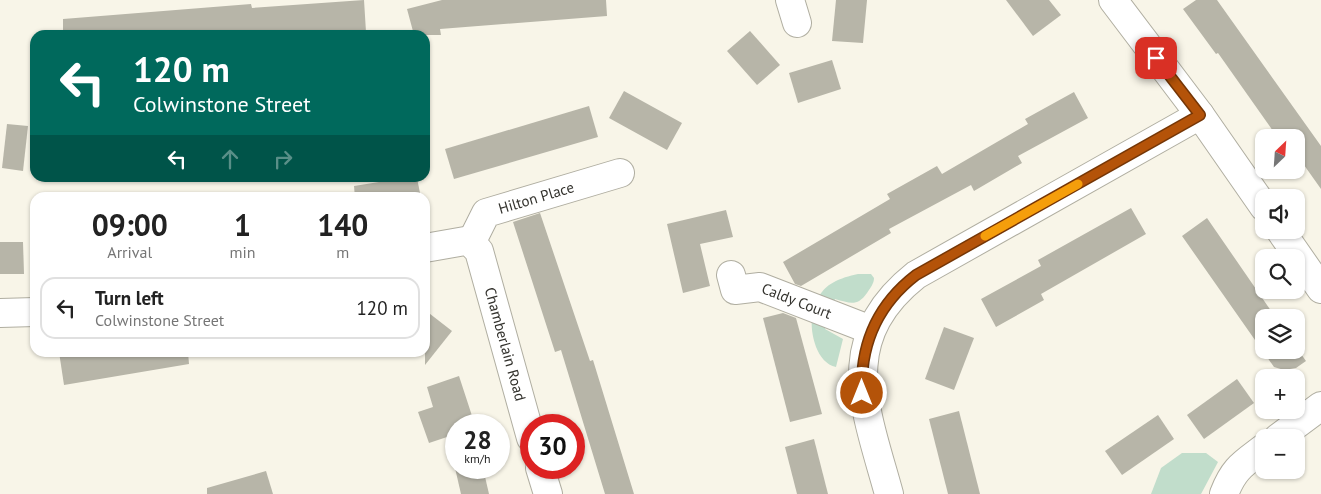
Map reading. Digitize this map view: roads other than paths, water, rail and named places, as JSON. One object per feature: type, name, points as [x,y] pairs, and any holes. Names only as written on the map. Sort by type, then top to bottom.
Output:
[{"type":"street","points":[[1113,0],[1200,115],[1255,194]]},
{"type":"street","points":[[889,494],[862,393],[864,354],[871,330],[878,315],[890,299],[916,275],[1200,115]]},
{"type":"street","name":"Hilton Place","points":[[475,247],[486,213],[620,173]]},
{"type":"street","points":[[1286,239],[1321,290]]},
{"type":"street","points":[[430,247],[465,241],[475,247]]},
{"type":"street","name":"Chamberlain Road","points":[[475,247],[524,414]]},
{"type":"street","name":"Caldy Court","points":[[731,275],[735,290],[760,287],[871,330]]},
{"type":"street","points":[[0,313],[30,312]]},
{"type":"street","points":[[1290,429],[1321,406]]},
{"type":"street","points":[[1224,494],[1229,481],[1240,465],[1255,454]]},
{"type":"street","points":[[543,479],[548,494]]}]
